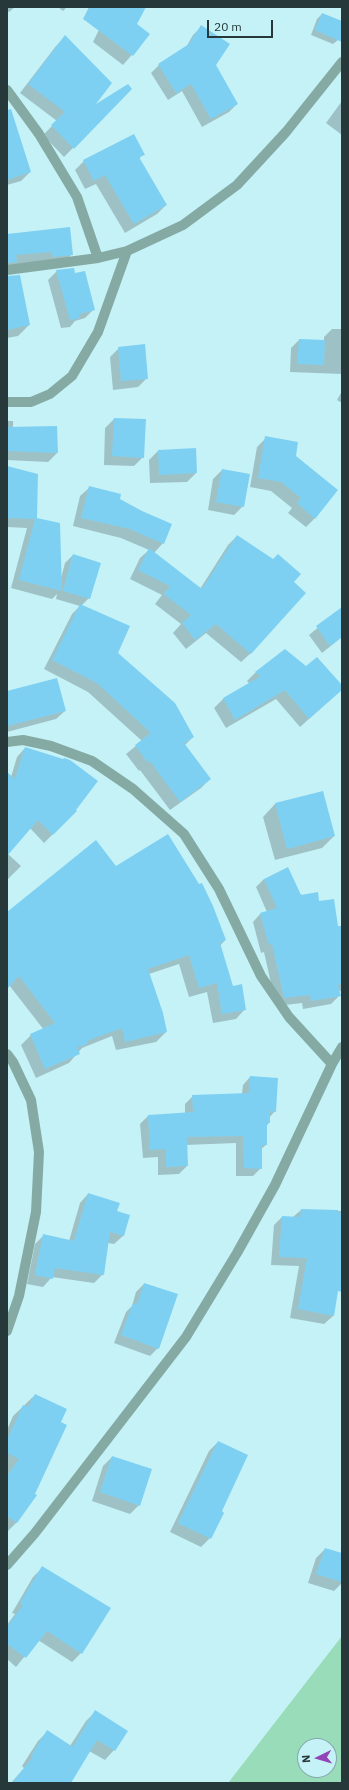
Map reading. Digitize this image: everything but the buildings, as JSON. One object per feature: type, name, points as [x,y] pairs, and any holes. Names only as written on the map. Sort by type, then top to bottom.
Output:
[{"type":"street","points":[[7,270],[98,258],[127,252],[183,225],[237,185],[286,132],[342,62]]},
{"type":"street","points":[[7,90],[39,134],[77,197],[98,258]]},
{"type":"street","points":[[7,402],[31,402],[50,394],[72,376],[98,332],[127,252]]},
{"type":"street","points":[[7,742],[23,740],[51,746],[92,761],[133,789],[184,834],[219,889],[261,976],[289,1017],[332,1064]]},
{"type":"street","points":[[7,1565],[35,1533],[186,1337],[237,1253],[275,1186],[332,1064],[342,1046]]},
{"type":"street","points":[[7,1054],[13,1062],[31,1100],[39,1152],[36,1212],[19,1296],[7,1331]]},
{"type":"green space","points":[[342,1636],[342,1783],[228,1783]]}]
